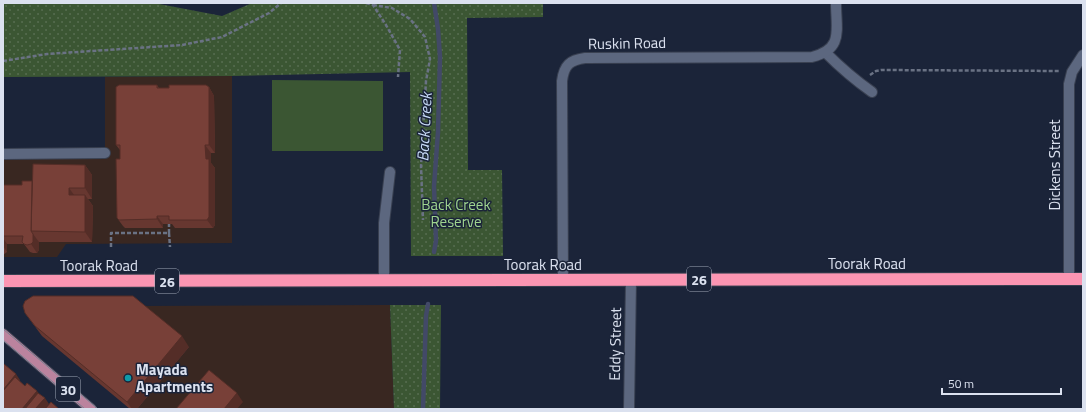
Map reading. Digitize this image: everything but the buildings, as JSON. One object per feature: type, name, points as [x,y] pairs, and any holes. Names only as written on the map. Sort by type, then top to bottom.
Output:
[{"type":"highway","name":"Toorak Road","points":[[3,281],[1083,279]]},
{"type":"main road","points":[[3,288],[19,281]]},
{"type":"main road","name":"30","points":[[3,334],[91,409]]},
{"type":"street","points":[[836,3],[836,41],[826,53],[858,82],[872,92]]},
{"type":"street","name":"Ruskin Road","points":[[563,280],[562,81],[564,70],[567,65],[578,59],[585,58],[812,57],[826,53]]},
{"type":"street","name":"Dickens Street","points":[[1069,279],[1069,93],[1072,72],[1082,59]]},
{"type":"street","points":[[3,154],[105,153]]},
{"type":"street","points":[[384,280],[384,223],[390,172]]},
{"type":"street","name":"Eddy Street","points":[[629,409],[631,280]]},
{"type":"path","points":[[3,62],[47,54],[182,44],[222,37],[269,13],[280,3]]},
{"type":"path","points":[[366,3],[392,8],[410,19],[425,37],[430,59],[426,81],[421,166],[423,220]]},
{"type":"path","points":[[373,5],[400,50],[398,77]]},
{"type":"path","points":[[858,82],[876,71],[881,70],[1072,72]]},
{"type":"path","points":[[169,224],[170,247]]},
{"type":"path","points":[[111,247],[111,233],[169,233]]},
{"type":"shaded area","points":[[232,76],[232,243],[66,244],[57,257],[3,257],[3,157],[105,157],[105,77]]},
{"type":"shaded area","points":[[390,305],[394,409],[137,409],[189,347],[140,306]]},
{"type":"green space","name":"Back Creek Reserve","points":[[3,3],[154,3],[222,16],[252,3],[543,3],[543,17],[467,18],[468,170],[502,170],[503,256],[411,256],[410,72],[232,76],[3,77]]},
{"type":"green space","points":[[272,80],[383,81],[383,151],[272,151]]},
{"type":"green space","points":[[390,305],[441,305],[440,409],[394,409]]},
{"type":"waterway","name":"Back Creek","points":[[434,3],[440,57],[438,132],[434,186],[436,241],[434,252]]},
{"type":"waterway","name":"Back Creek","points":[[423,409],[426,316],[428,304]]},
{"type":"tram line","points":[[3,329],[98,409]]},
{"type":"tram line","points":[[3,340],[85,409]]},
{"type":"place","name":"Mayada Apartments","points":[[128,378]]}]
